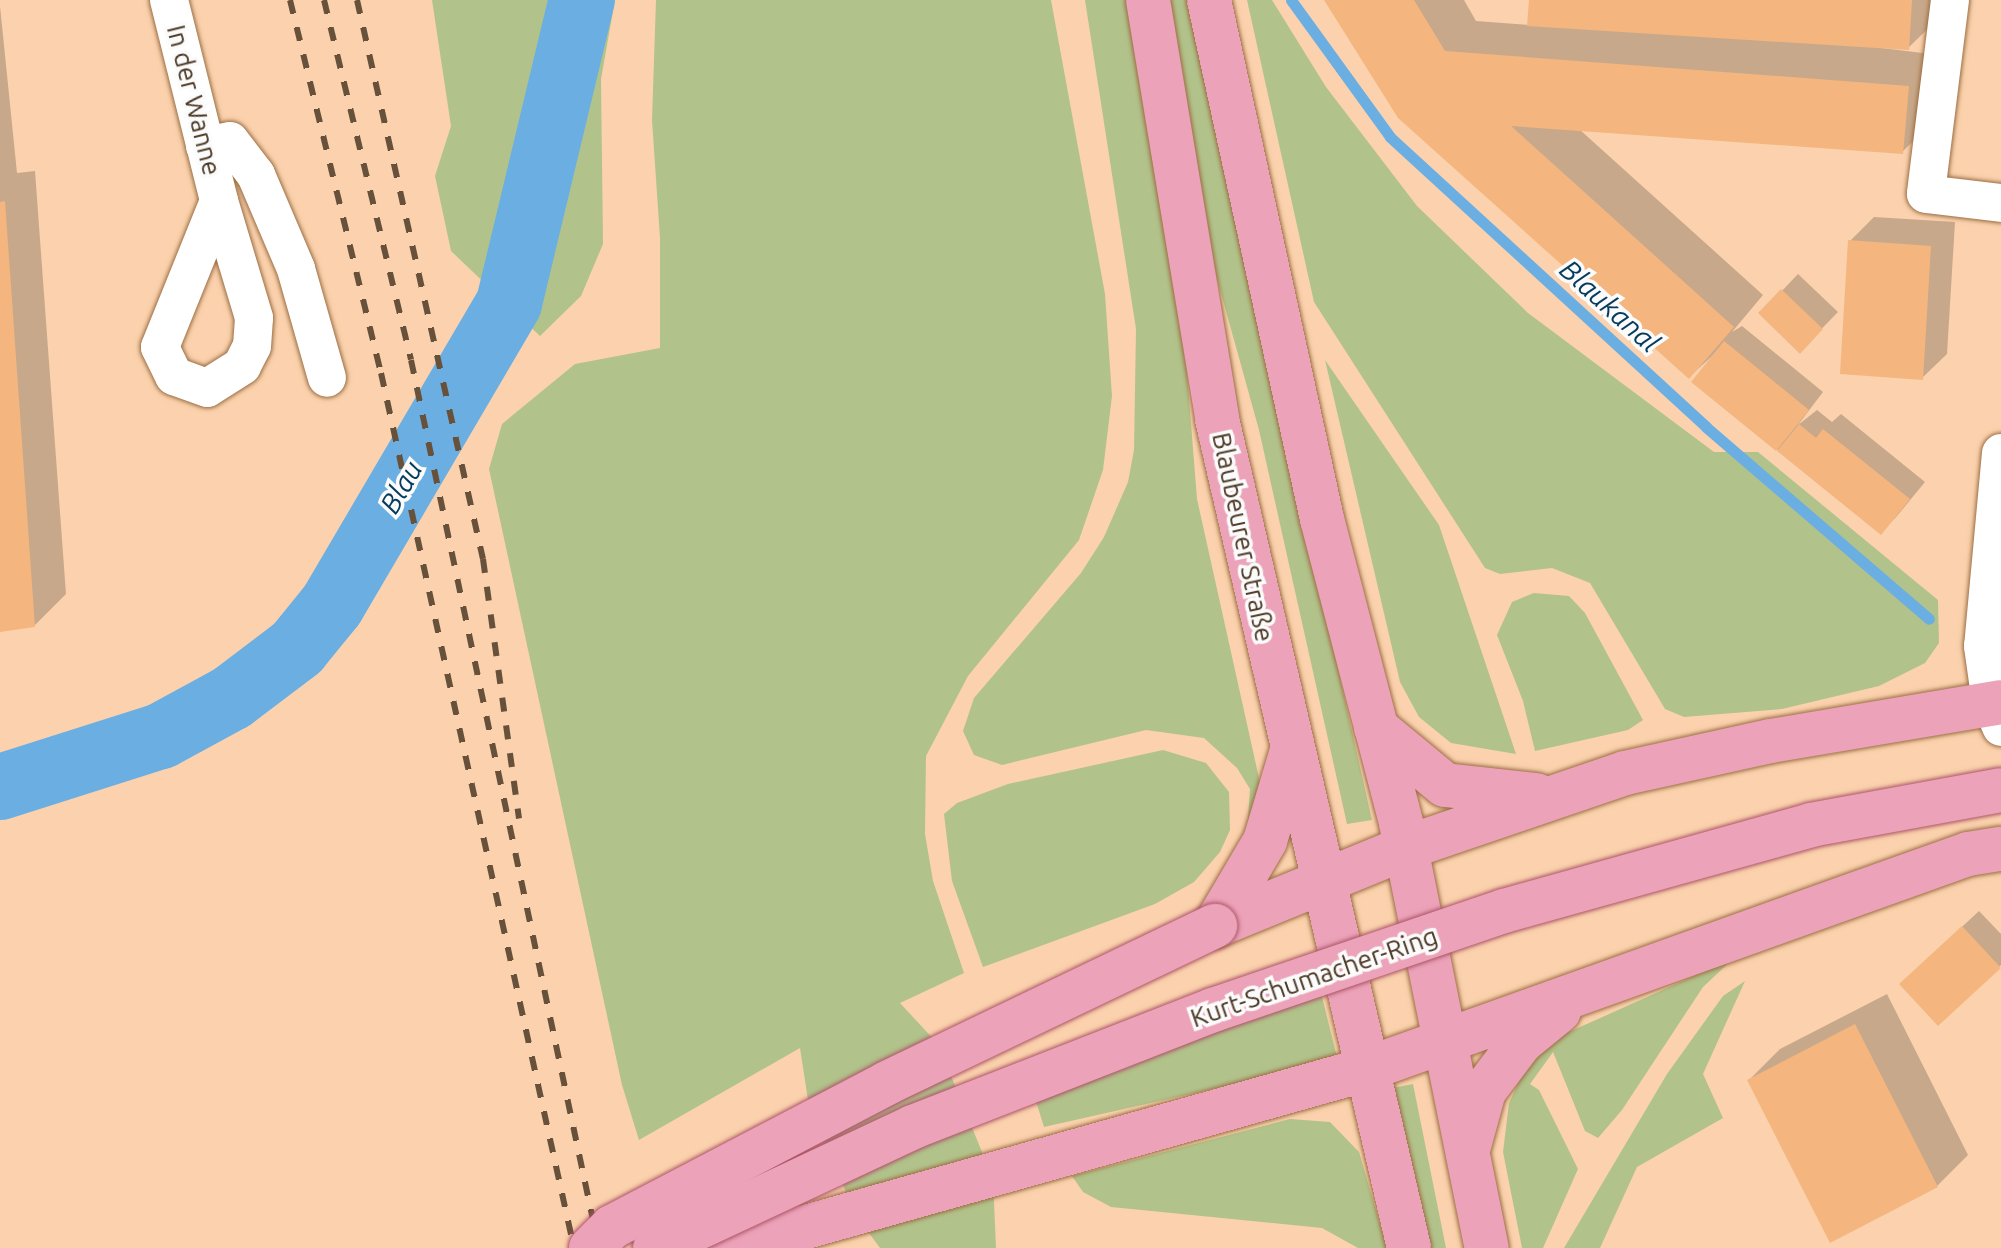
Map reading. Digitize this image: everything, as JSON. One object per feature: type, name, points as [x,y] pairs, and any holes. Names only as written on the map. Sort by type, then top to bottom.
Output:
[{"type":"main road","name":"Blaubeurer Straße","points":[[1148,0],[1217,419],[1364,1070],[1409,1248]]},
{"type":"main road","points":[[1209,0],[1322,519],[1405,848],[1487,1248]]},
{"type":"main road","points":[[591,1248],[612,1227],[887,1083],[1215,926],[1405,848],[1625,773],[1771,741],[1998,711]]},
{"type":"main road","points":[[1376,728],[1413,764],[1445,785],[1487,793],[1558,795]]},
{"type":"main road","points":[[1215,926],[1265,841],[1291,754]]},
{"type":"main road","name":"Kurt-Schumacher-Ring","points":[[655,1248],[913,1127],[1213,1010],[1504,911],[1811,825],[2001,790]]},
{"type":"main road","points":[[731,1248],[915,1200],[1364,1070],[1444,1044],[1968,854],[2001,849]]},
{"type":"main road","points":[[1467,1153],[1484,1091],[1521,1042],[1579,995]]},
{"type":"street","name":"In der Wanne","points":[[169,0],[219,201]]},
{"type":"street","points":[[1950,0],[1926,194],[2001,203]]},
{"type":"street","points":[[205,146],[230,141],[256,175],[296,269],[327,378]]},
{"type":"street","points":[[1998,711],[1983,646],[1986,577],[2001,453]]},
{"type":"green space","points":[[432,0],[615,0],[601,79],[603,244],[581,296],[540,336],[451,251],[435,176],[451,126]]},
{"type":"green space","points":[[656,0],[1051,0],[1105,294],[1112,396],[1103,470],[1079,540],[968,676],[926,756],[925,834],[933,881],[964,973],[900,1003],[938,1044],[993,1179],[996,1248],[880,1248],[855,1214],[808,1100],[800,1048],[639,1140],[622,1085],[489,469],[502,424],[575,364],[660,348],[660,238],[652,120]]},
{"type":"green space","points":[[1085,0],[1130,0],[1183,322],[1197,499],[1261,787],[1247,832],[1250,789],[1237,768],[1204,738],[1146,730],[1002,765],[974,755],[963,731],[974,698],[1081,573],[1104,537],[1128,482],[1134,450],[1136,329]]},
{"type":"green space","points":[[1169,0],[1187,0],[1372,820],[1347,824],[1259,430],[1216,275]]},
{"type":"green space","points":[[1247,0],[1272,0],[1326,87],[1417,206],[1528,313],[1714,452],[1758,452],[1938,600],[1939,643],[1925,663],[1879,686],[1782,709],[1684,717],[1665,709],[1590,583],[1552,568],[1500,574],[1485,568],[1314,302]]},
{"type":"green space","points":[[1325,360],[1439,525],[1516,754],[1451,743],[1419,717],[1400,682]]},
{"type":"green space","points":[[1534,593],[1569,596],[1585,613],[1643,720],[1628,730],[1535,751],[1523,701],[1497,635],[1512,602]]},
{"type":"green space","points":[[1163,750],[1206,763],[1229,792],[1230,830],[1220,852],[1194,882],[1155,904],[983,967],[952,881],[944,814],[957,803],[1008,784]]},
{"type":"green space","points":[[1734,958],[1703,987],[1622,1110],[1598,1138],[1585,1131],[1553,1052],[1530,1084],[1539,1090],[1578,1169],[1543,1248],[1522,1248],[1503,1152],[1509,1103],[1521,1077],[1541,1049],[1560,1036]]},
{"type":"green space","points":[[1745,981],[1703,1074],[1723,1118],[1637,1167],[1600,1248],[1564,1248],[1667,1074],[1723,996]]},
{"type":"green space","points":[[1319,985],[1338,1061],[1044,1127],[1033,1092]]},
{"type":"green space","points":[[1413,1084],[1446,1248],[1426,1248],[1387,1089]]},
{"type":"green space","points":[[1290,1119],[1330,1122],[1359,1152],[1387,1248],[1358,1248],[1322,1228],[1111,1207],[1083,1192],[1072,1176]]},
{"type":"building","points":[[1324,0],[1414,0],[1445,51],[1909,86],[1903,154],[1511,126],[1734,327],[1689,379],[1398,118]]},
{"type":"building","points":[[1529,0],[1912,0],[1909,50],[1527,26]]},
{"type":"building","points":[[5,201],[35,627],[0,632],[0,202]]},
{"type":"building","points":[[1848,240],[1931,246],[1923,380],[1840,374]]},
{"type":"building","points":[[1781,289],[1823,329],[1800,354],[1758,313]]},
{"type":"building","points":[[1724,341],[1809,410],[1776,451],[1691,382]]},
{"type":"building","points":[[1799,424],[1816,438],[1823,429],[1910,499],[1881,535],[1777,451]]},
{"type":"building","points":[[1962,926],[2001,968],[1938,1026],[1899,984]]},
{"type":"building","points":[[1855,1024],[1938,1187],[1830,1243],[1747,1080]]},
{"type":"waterway","name":"Blau","points":[[0,787],[161,736],[231,698],[297,648],[332,605],[509,303],[582,0]]},
{"type":"waterway","name":"Blaukanal","points":[[1291,0],[1390,137],[1706,427],[1929,619]]},
{"type":"railway","points":[[290,0],[381,373],[574,1248]]},
{"type":"railway","points":[[324,0],[411,360],[599,1248]]},
{"type":"railway","points":[[357,0],[483,559],[519,819]]}]
